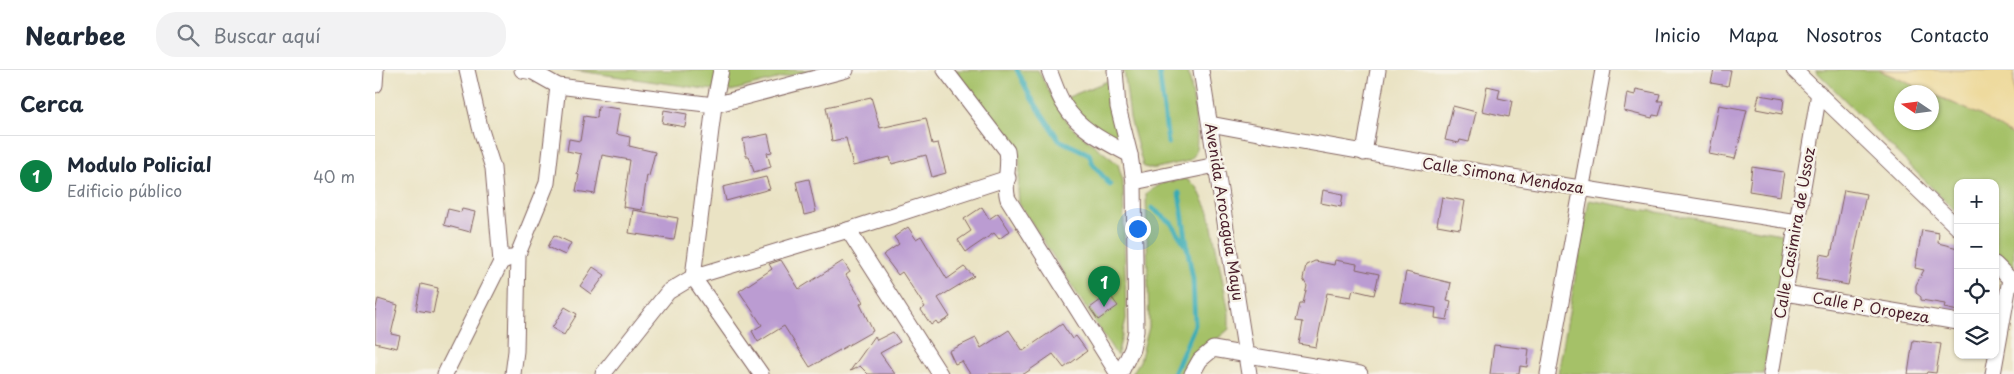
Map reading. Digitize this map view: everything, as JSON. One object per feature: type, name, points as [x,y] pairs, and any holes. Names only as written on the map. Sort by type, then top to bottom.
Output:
[{"type":"street","points":[[375,85],[376,70]]},
{"type":"street","points":[[445,374],[501,262],[493,168],[480,127],[467,70]]},
{"type":"street","points":[[522,70],[533,72],[558,86],[714,105],[846,70]]},
{"type":"street","points":[[721,70],[714,105],[693,277],[761,374]]},
{"type":"street","points":[[945,70],[1007,151],[1009,163],[1005,191],[1008,199],[1119,374]]},
{"type":"street","points":[[1049,70],[1065,106],[1077,121],[1095,136],[1131,155]]},
{"type":"street","points":[[1115,70],[1118,107],[1131,155],[1134,182],[1136,331],[1132,349],[1119,374]]},
{"type":"street","name":"Avenida Arocagua Mayu","points":[[1201,70],[1248,355],[1249,374]]},
{"type":"street","points":[[1364,153],[1378,70]]},
{"type":"street","points":[[1548,374],[1603,70]]},
{"type":"street","points":[[1794,70],[1954,224]]},
{"type":"street","points":[[513,374],[516,351],[518,254],[547,183],[558,86]]},
{"type":"street","name":"Calle Casimira de Ussoz","points":[[1771,374],[1819,93]]},
{"type":"street","name":"Calle Simona Mendoza","points":[[1210,124],[1364,153],[1582,190],[1797,222]]},
{"type":"street","points":[[1134,182],[1216,165]]},
{"type":"street","points":[[603,374],[668,292],[693,277],[848,230],[1008,178]]},
{"type":"street","points":[[848,230],[940,374]]},
{"type":"street","points":[[501,262],[518,254]]},
{"type":"street","points":[[1999,268],[2012,281],[1999,326]]},
{"type":"street","name":"Calle P. Oropeza","points":[[1785,293],[1954,321]]},
{"type":"street","points":[[1192,374],[1200,360],[1213,350],[1360,374]]},
{"type":"street","points":[[1993,374],[1995,359]]},
{"type":"green space","points":[[572,70],[811,70],[731,91]]},
{"type":"green space","points":[[955,70],[1038,70],[1056,105],[1071,127],[1118,164],[1123,181],[1126,319],[1117,356],[1019,203],[1020,167],[1018,149]]},
{"type":"green space","points":[[1124,70],[1188,70],[1197,130],[1195,152],[1190,160],[1156,168],[1143,166],[1130,118]]},
{"type":"green space","points":[[1815,70],[1879,70],[1913,85],[1894,85],[1894,130],[1939,130],[1939,97],[1980,115],[2014,136],[2014,271],[1999,256],[1999,179],[1954,179],[1954,210]]},
{"type":"green space","points":[[1110,80],[1121,138],[1104,136],[1089,126],[1066,98]]},
{"type":"green space","points":[[1186,179],[1197,187],[1209,212],[1229,313],[1229,329],[1191,361],[1186,374],[1132,374],[1140,361],[1149,327],[1146,193],[1163,183]]},
{"type":"green space","points":[[1589,200],[1787,235],[1763,374],[1558,374]]},
{"type":"sand","points":[[1879,70],[2014,70],[2014,136],[1980,115],[1939,97],[1939,85],[1913,85]]},
{"type":"building","points":[[1714,70],[1731,70],[1728,86],[1711,83]]},
{"type":"building","points":[[1487,86],[1500,89],[1498,98],[1512,101],[1509,117],[1482,111]]},
{"type":"building","points":[[1636,89],[1660,94],[1658,101],[1663,101],[1659,116],[1653,115],[1652,118],[1624,111],[1627,93],[1635,95]]},
{"type":"building","points":[[1759,95],[1784,99],[1782,114],[1756,109]]},
{"type":"building","points":[[871,97],[880,128],[926,118],[932,144],[938,143],[946,173],[932,177],[926,155],[892,164],[890,157],[853,166],[846,138],[832,141],[826,107]]},
{"type":"building","points":[[1719,105],[1747,110],[1735,159],[1709,154]]},
{"type":"building","points":[[598,106],[620,109],[616,134],[630,137],[629,146],[655,152],[649,176],[647,175],[642,210],[623,207],[630,160],[602,155],[595,194],[576,191],[581,154],[567,151],[569,139],[580,141],[584,116],[597,118]]},
{"type":"building","points":[[1453,106],[1476,112],[1469,142],[1460,140],[1459,143],[1445,140]]},
{"type":"building","points":[[664,110],[687,114],[685,127],[662,123]]},
{"type":"building","points":[[768,134],[772,152],[767,153],[771,167],[754,172],[749,156],[746,156],[743,139]]},
{"type":"building","points":[[1752,167],[1784,172],[1780,196],[1749,191]]},
{"type":"building","points":[[766,177],[770,189],[726,201],[723,187]]},
{"type":"building","points":[[809,179],[816,212],[804,215],[796,182]]},
{"type":"building","points":[[1323,190],[1343,194],[1341,207],[1321,203]]},
{"type":"building","points":[[1844,190],[1866,194],[1848,285],[1816,279],[1820,254],[1831,256]]},
{"type":"building","points":[[1442,197],[1465,201],[1460,229],[1437,225]]},
{"type":"building","points":[[982,207],[989,219],[998,213],[1010,231],[999,239],[994,233],[966,252],[958,240],[971,231],[964,219]]},
{"type":"building","points":[[448,209],[461,212],[462,209],[475,212],[470,232],[444,225]]},
{"type":"building","points":[[633,210],[678,218],[674,240],[629,233]]},
{"type":"building","points":[[908,227],[916,239],[921,236],[947,279],[964,267],[974,276],[938,298],[950,317],[938,324],[936,321],[931,325],[921,310],[925,307],[902,272],[898,275],[883,255],[899,244],[894,237]]},
{"type":"building","points":[[1922,230],[1939,233],[1938,243],[1954,247],[1954,310],[1944,308],[1945,304],[1921,300],[1921,297],[1916,293],[1916,285],[1924,270],[1915,268]]},
{"type":"building","points":[[554,235],[571,243],[565,255],[548,247]]},
{"type":"building","points":[[781,260],[799,289],[843,261],[850,272],[846,275],[863,302],[860,304],[873,331],[810,367],[784,326],[758,342],[752,331],[762,325],[739,291],[772,269],[769,264]]},
{"type":"building","points":[[1335,260],[1357,264],[1356,269],[1379,274],[1374,295],[1353,290],[1351,297],[1327,293],[1316,347],[1299,344],[1303,322],[1296,321],[1300,304],[1303,304],[1307,286],[1303,279],[1306,265],[1315,261],[1334,265]]},
{"type":"building","points":[[593,267],[605,275],[591,294],[580,286]]},
{"type":"building","points":[[1406,272],[1451,283],[1447,301],[1451,302],[1447,320],[1435,318],[1436,308],[1400,302]]},
{"type":"building","points":[[421,284],[438,288],[433,313],[416,310]]},
{"type":"building","points":[[1109,294],[1118,306],[1098,320],[1090,308]]},
{"type":"building","points":[[378,299],[398,305],[391,334],[400,336],[397,348],[375,343],[375,312]]},
{"type":"building","points":[[565,307],[577,314],[564,335],[552,328]]},
{"type":"building","points":[[1062,324],[1072,339],[1076,336],[1087,351],[1064,368],[1053,354],[1024,374],[970,374],[962,361],[955,364],[949,351],[976,338],[981,348],[1009,330],[1023,351]]},
{"type":"building","points":[[893,332],[900,342],[880,353],[895,374],[868,374],[860,366],[850,371],[875,336],[877,340]]},
{"type":"building","points":[[1913,340],[1941,344],[1936,373],[1908,374]]},
{"type":"building","points":[[1494,345],[1529,349],[1527,367],[1520,366],[1519,374],[1490,374]]},
{"type":"waterway","points":[[1017,70],[1030,96],[1059,140],[1089,154],[1093,164],[1110,185]]},
{"type":"waterway","points":[[1159,70],[1168,143]]},
{"type":"waterway","points":[[1179,193],[1187,244]]},
{"type":"waterway","points":[[1152,208],[1171,223],[1187,247],[1193,279],[1195,325],[1174,374]]},
{"type":"place","name":"Modulo Policial","points":[[1104,307]]}]
